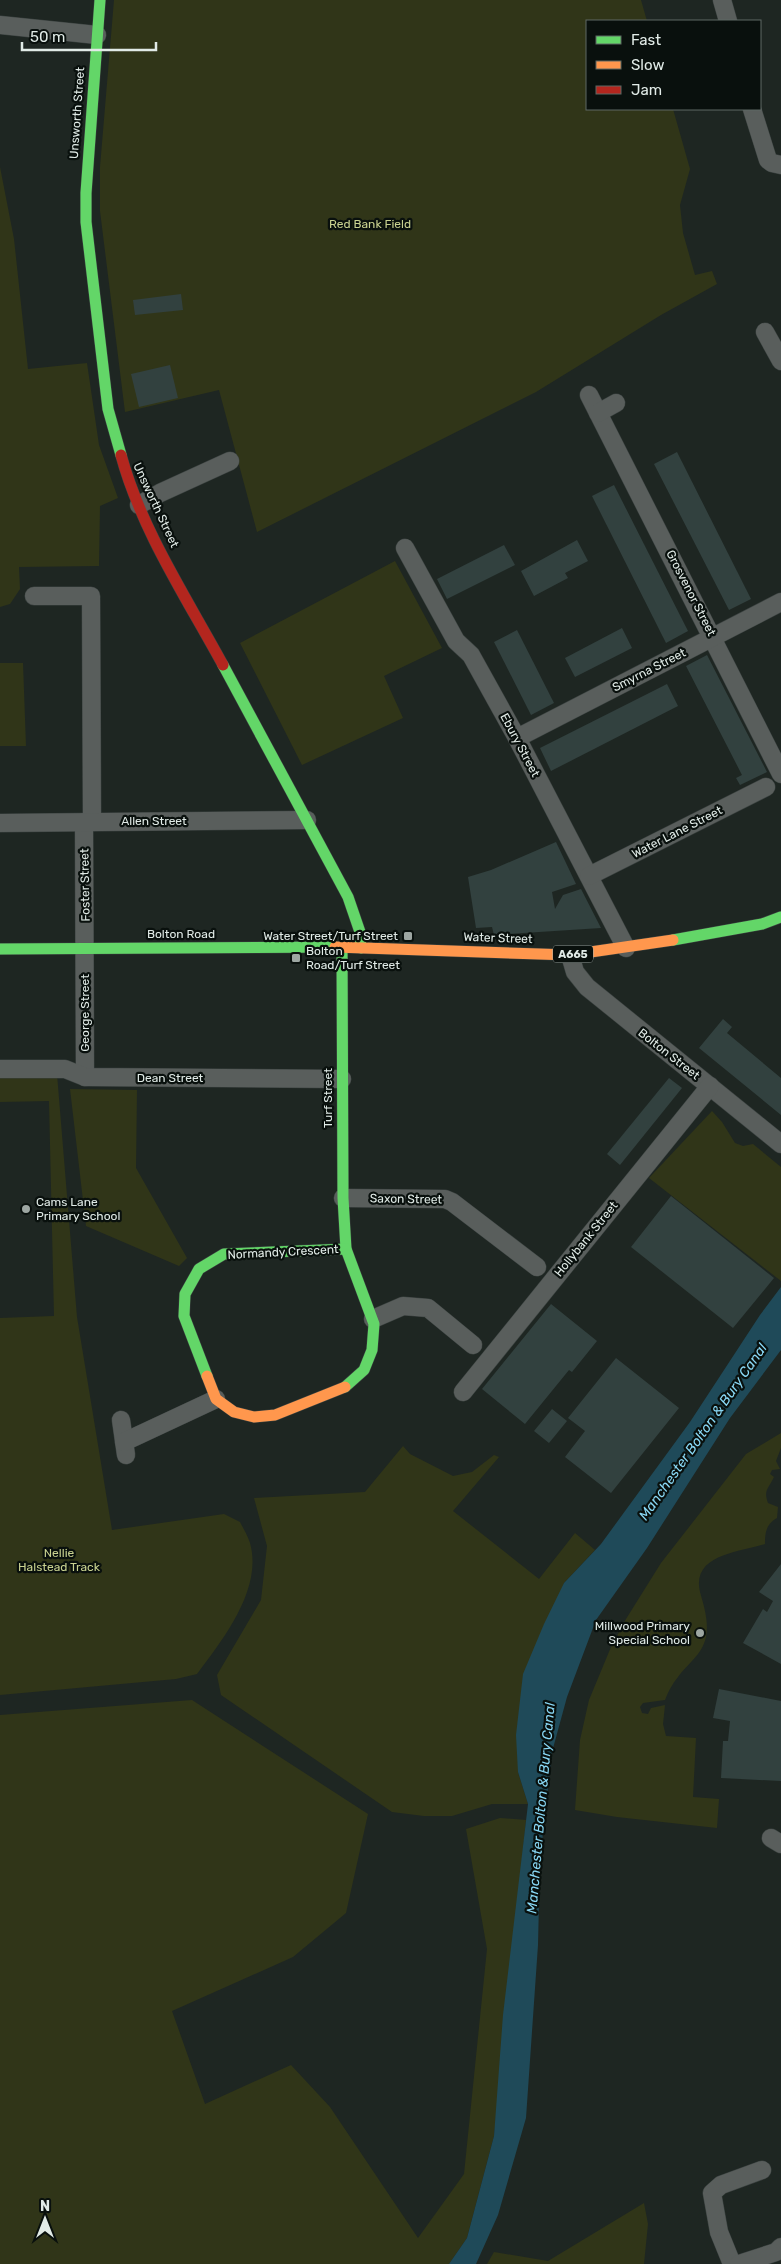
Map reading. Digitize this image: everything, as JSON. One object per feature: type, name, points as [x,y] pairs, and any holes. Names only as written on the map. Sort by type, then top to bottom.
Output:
[{"type":"street","name":"Unsworth Street","points":[[100,0],[86,193],[86,222],[108,409],[116,445],[128,481],[139,505],[348,897],[360,932],[361,948]]},
{"type":"street","points":[[722,0],[728,20]]},
{"type":"street","points":[[0,26],[97,34]]},
{"type":"street","points":[[752,110],[764,154],[768,160],[780,165]]},
{"type":"street","points":[[765,332],[780,356]]},
{"type":"street","name":"Grosvenor Street","points":[[589,395],[713,637],[775,747],[781,774]]},
{"type":"street","points":[[598,413],[616,403]]},
{"type":"street","points":[[139,505],[160,493],[230,461]]},
{"type":"street","name":"Ebury Street","points":[[405,548],[456,642],[471,655],[517,738],[626,948]]},
{"type":"street","name":"Foster Street","points":[[34,596],[91,596],[86,948]]},
{"type":"street","name":"Smyrna Street","points":[[517,738],[781,602]]},
{"type":"street","name":"Water Lane Street","points":[[589,876],[766,787]]},
{"type":"street","name":"Allen Street","points":[[0,823],[307,820]]},
{"type":"street","name":"Water Street","points":[[361,948],[570,955],[626,948],[762,924],[781,917]]},
{"type":"street","name":"Turf Street","points":[[342,947],[342,1198],[346,1249]]},
{"type":"street","name":"George Street","points":[[85,1077],[86,948]]},
{"type":"street","name":"Bolton Road","points":[[0,949],[361,948]]},
{"type":"street","name":"Bolton Street","points":[[570,955],[575,972],[586,987],[781,1144]]},
{"type":"street","name":"Dean Street","points":[[0,1070],[65,1069],[85,1077],[342,1079]]},
{"type":"street","name":"Hollybank Street","points":[[463,1392],[710,1086]]},
{"type":"street","name":"Saxon Street","points":[[342,1198],[445,1200],[452,1202],[537,1267]]},
{"type":"street","name":"Normandy Crescent","points":[[346,1249],[373,1319],[372,1350],[364,1370],[347,1386],[275,1415],[254,1417],[234,1412],[216,1399],[184,1316],[186,1294],[199,1269],[224,1254],[346,1249]]},
{"type":"street","points":[[373,1319],[403,1306],[428,1308],[473,1345]]},
{"type":"street","points":[[120,1420],[125,1449],[216,1399]]},
{"type":"street","points":[[732,2264],[719,2232],[712,2193],[721,2185],[762,2170]]},
{"type":"street","points":[[739,2264],[776,2252],[781,2247]]},
{"type":"green space","name":"Red Bank Field","points":[[114,0],[641,0],[647,20],[586,20],[586,110],[673,110],[690,169],[680,205],[683,233],[695,275],[712,271],[717,284],[661,315],[536,392],[257,532],[219,390],[125,412],[100,211],[100,167]]},
{"type":"green space","points":[[0,167],[14,239],[28,369],[87,363],[99,445],[118,498],[100,506],[99,566],[19,567],[20,589],[10,604],[0,607]]},
{"type":"green space","points":[[395,561],[442,648],[384,676],[403,718],[302,765],[240,643]]},
{"type":"green space","points":[[0,663],[23,663],[26,746],[0,746]]},
{"type":"green space","name":"Nellie Halstead Track","points":[[57,1074],[77,1317],[112,1530],[224,1514],[240,1522],[250,1543],[253,1560],[251,1578],[238,1613],[197,1674],[176,1679],[0,1695],[0,1318],[54,1316],[49,1101],[0,1102],[0,1075]]},
{"type":"green space","points":[[70,1089],[137,1090],[136,1168],[187,1258],[179,1266],[86,1226]]},
{"type":"green space","points":[[712,1111],[722,1122],[735,1143],[743,1146],[753,1144],[781,1167],[781,1281],[649,1178]]},
{"type":"green space","points":[[781,1433],[781,1448],[776,1461],[780,1469],[772,1470],[770,1474],[774,1477],[767,1489],[766,1495],[768,1503],[778,1507],[777,1518],[770,1523],[767,1529],[765,1544],[720,1557],[710,1562],[703,1570],[699,1579],[707,1631],[704,1643],[698,1654],[674,1682],[665,1700],[643,1703],[640,1707],[642,1713],[648,1714],[651,1708],[665,1705],[663,1724],[666,1736],[696,1738],[693,1797],[719,1799],[717,1828],[617,1817],[575,1810],[580,1740],[589,1700],[611,1647],[626,1619],[661,1563],[746,1454]]},
{"type":"green space","points":[[403,1446],[410,1454],[453,1476],[472,1472],[494,1455],[499,1457],[453,1511],[539,1579],[575,1533],[595,1550],[564,1583],[518,1772],[528,1804],[492,1804],[452,1816],[424,1816],[392,1812],[221,1695],[217,1675],[261,1600],[267,1546],[254,1498],[365,1492]]},
{"type":"green space","points":[[192,1700],[368,1814],[346,1913],[293,1957],[172,2011],[205,2104],[291,2065],[330,2107],[418,2238],[464,2174],[487,1949],[466,1829],[500,1818],[526,1820],[494,2136],[467,2238],[449,2264],[0,2264],[0,1715]]},
{"type":"green space","points":[[644,2203],[648,2224],[644,2264],[487,2264],[494,2252],[548,2261]]},
{"type":"water","name":"Manchester Bolton & Bury Canal","points":[[781,1287],[781,1350],[730,1418],[647,1548],[596,1620],[567,1697],[552,1752],[540,1860],[538,1945],[526,2118],[498,2215],[476,2264],[449,2264],[467,2238],[494,2136],[503,2015],[528,1804],[518,1772],[516,1735],[523,1674],[564,1583],[601,1544],[690,1422],[760,1315]]},
{"type":"building","points":[[181,294],[183,310],[135,315],[133,300]]},
{"type":"building","points":[[170,365],[178,398],[139,407],[131,374]]},
{"type":"building","points":[[677,452],[751,599],[729,610],[654,464]]},
{"type":"building","points":[[614,485],[688,631],[666,643],[592,496]]},
{"type":"building","points":[[577,540],[588,561],[565,573],[568,578],[534,596],[521,571]]},
{"type":"building","points":[[504,545],[515,565],[447,599],[437,579]]},
{"type":"building","points":[[622,628],[632,648],[575,677],[565,658]]},
{"type":"building","points":[[517,630],[554,703],[531,715],[494,642]]},
{"type":"building","points":[[707,655],[767,772],[740,785],[736,778],[742,775],[686,666]]},
{"type":"building","points":[[667,684],[678,706],[551,771],[540,748]]},
{"type":"building","points":[[556,842],[576,884],[552,892],[555,909],[563,895],[581,889],[601,928],[494,935],[492,927],[476,928],[468,877],[491,870]]},
{"type":"building","points":[[723,1019],[732,1027],[727,1033],[781,1078],[781,1115],[699,1048]]},
{"type":"building","points":[[669,1078],[682,1088],[620,1165],[607,1154]]},
{"type":"building","points":[[671,1196],[774,1278],[733,1328],[631,1247]]},
{"type":"building","points":[[551,1304],[597,1341],[572,1372],[569,1370],[525,1424],[482,1389]]},
{"type":"building","points":[[616,1358],[679,1408],[611,1493],[565,1457],[585,1431],[568,1418]]},
{"type":"building","points":[[552,1409],[567,1421],[549,1443],[534,1431]]},
{"type":"building","points":[[781,1564],[781,1664],[743,1643],[763,1609],[767,1612],[773,1601],[759,1592]]},
{"type":"building","points":[[719,1689],[781,1701],[781,1781],[721,1778],[723,1741],[728,1741],[730,1721],[713,1718]]},
{"type":"traffic: fast","points":[[100,0],[86,193],[86,222],[108,409],[121,455]]},
{"type":"traffic: fast","points":[[223,665],[348,897],[360,932],[361,948]]},
{"type":"traffic: fast","points":[[673,940],[762,924],[781,917]]},
{"type":"traffic: fast","points":[[0,949],[335,947]]},
{"type":"traffic: fast","points":[[342,947],[343,1198],[346,1249],[374,1324],[372,1350],[364,1370],[345,1387]]},
{"type":"traffic: fast","points":[[207,1376],[184,1316],[185,1294],[199,1269],[224,1254],[346,1249]]},
{"type":"traffic: slow","points":[[335,947],[570,955],[673,940]]},
{"type":"traffic: slow","points":[[207,1376],[216,1399],[234,1412],[254,1417],[275,1415],[345,1387]]},
{"type":"traffic: jam","points":[[121,455],[140,509],[152,536],[223,665]]},
{"type":"place","name":"Water Street/Turf Street","points":[[408,936]]},
{"type":"place","name":"Bolton Road/Turf Street","points":[[296,958]]},
{"type":"place","name":"Cams Lane Primary School","points":[[26,1209]]},
{"type":"place","name":"Millwood Primary Special School","points":[[700,1633]]}]
